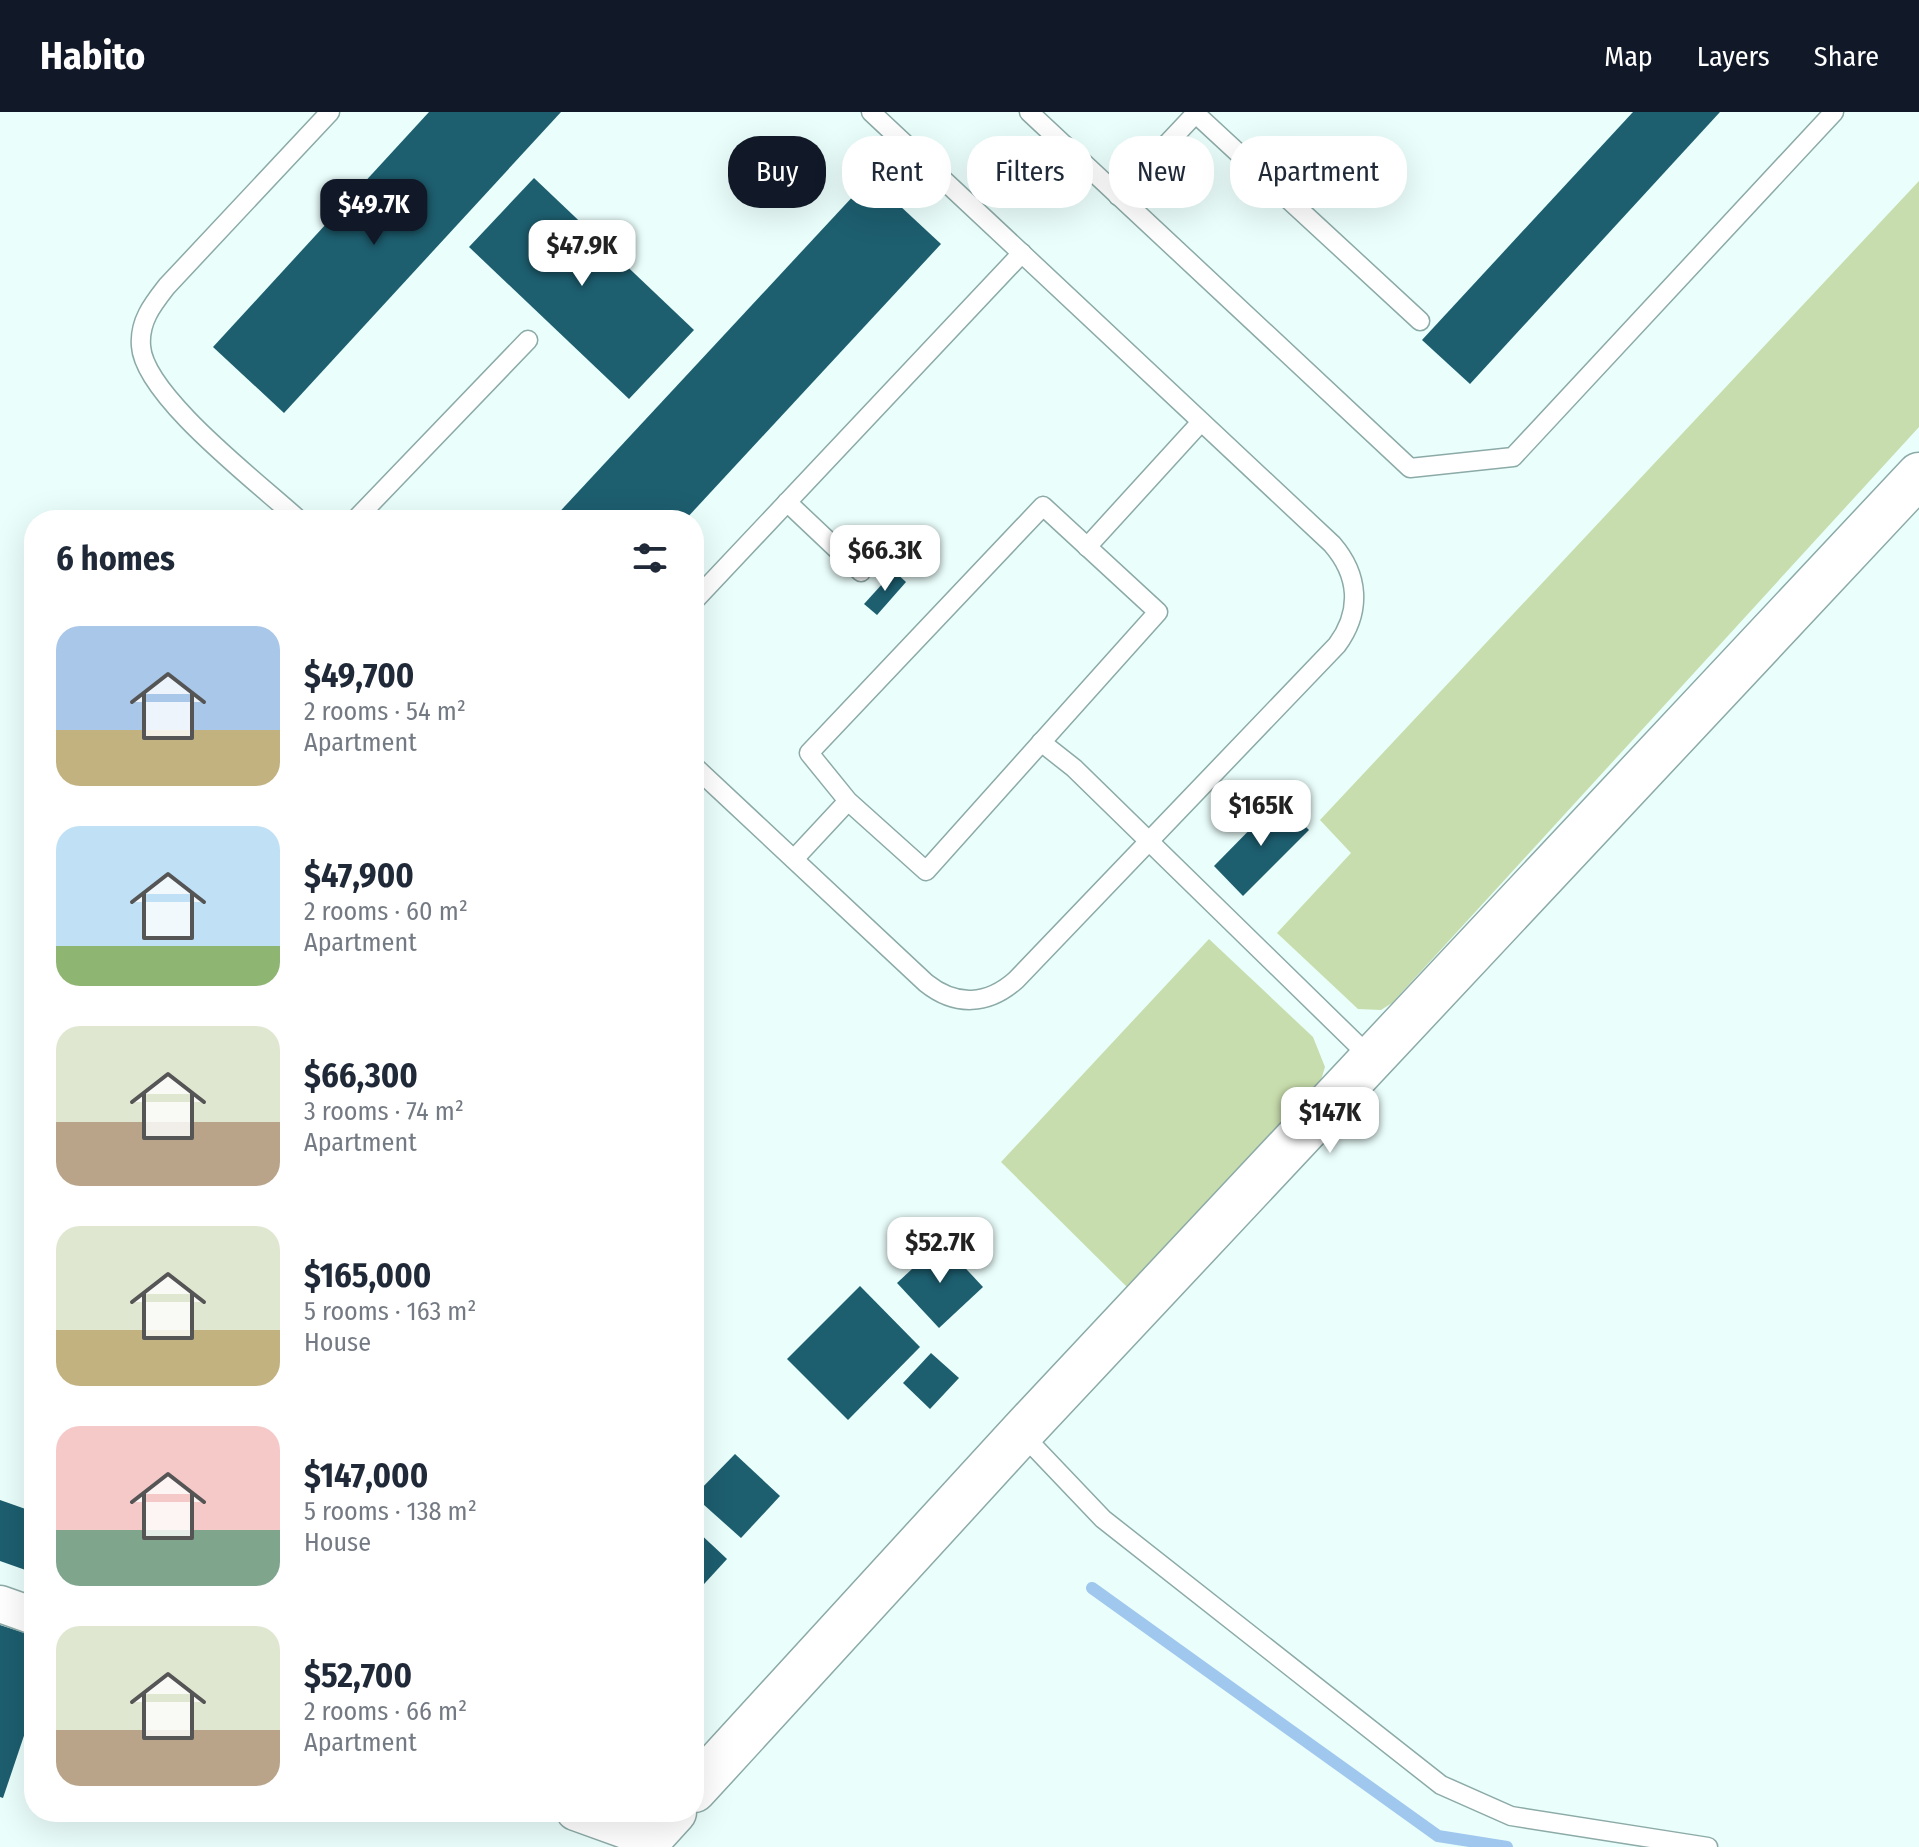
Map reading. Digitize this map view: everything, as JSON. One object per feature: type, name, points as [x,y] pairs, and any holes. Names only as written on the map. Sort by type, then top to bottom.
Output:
[{"type":"main road","points":[[704,1779],[1021,1433],[1919,475]]},
{"type":"street","points":[[0,1604],[24,1612]]},
{"type":"street","points":[[613,1822],[655,1833]]},
{"type":"lane","points":[[288,510],[160,391],[144,360],[141,329],[146,314],[167,286],[330,112]]},
{"type":"lane","points":[[1029,112],[1109,188]]},
{"type":"lane","points":[[1131,208],[1410,468],[1513,457],[1834,112]]},
{"type":"lane","points":[[704,775],[936,991],[947,997],[972,1000],[996,995],[1016,980],[1337,645],[1346,632],[1355,605],[1353,576],[1340,554],[872,113]]},
{"type":"lane","points":[[1174,136],[1196,113],[1420,321]]},
{"type":"lane","points":[[704,590],[1022,253]]},
{"type":"lane","points":[[365,510],[528,340]]},
{"type":"lane","points":[[1087,547],[1201,422]]},
{"type":"lane","points":[[787,502],[861,572]]},
{"type":"lane","points":[[1043,506],[1087,547],[1158,612],[926,871],[848,801],[809,753],[1043,506]]},
{"type":"lane","points":[[1041,742],[1074,768],[1373,1060]]},
{"type":"lane","points":[[794,859],[848,801]]},
{"type":"lane","points":[[1021,1433],[1103,1519],[1441,1785],[1511,1816],[1708,1847]]},
{"type":"green space","points":[[1919,181],[1919,427],[1392,1003],[1381,1010],[1358,1009],[1277,933],[1351,853],[1320,820]]},
{"type":"green space","points":[[1209,939],[1313,1037],[1325,1067],[1321,1080],[1128,1288],[1001,1162]]},
{"type":"building","points":[[429,112],[561,112],[284,413],[213,347]]},
{"type":"building","points":[[1633,112],[1720,112],[1470,384],[1422,340]]},
{"type":"building","points":[[534,178],[694,330],[629,399],[469,247]]},
{"type":"building","points":[[842,208],[902,208],[941,244],[694,510],[561,510]]},
{"type":"building","points":[[894,571],[906,582],[877,615],[864,604]]},
{"type":"building","points":[[1279,800],[1309,830],[1243,896],[1214,866]]},
{"type":"building","points":[[941,1242],[983,1287],[939,1328],[897,1283]]},
{"type":"building","points":[[860,1286],[920,1347],[848,1420],[787,1359]]},
{"type":"building","points":[[931,1353],[959,1378],[930,1409],[903,1383]]},
{"type":"building","points":[[735,1454],[780,1496],[741,1538],[704,1505],[704,1486]]},
{"type":"building","points":[[0,1500],[24,1508],[24,1569],[0,1561]]},
{"type":"building","points":[[704,1537],[727,1559],[704,1584]]},
{"type":"building","points":[[0,1625],[24,1633],[24,1736],[3,1798],[0,1797]]},
{"type":"waterway","points":[[1092,1588],[1438,1836],[1507,1847]]}]
